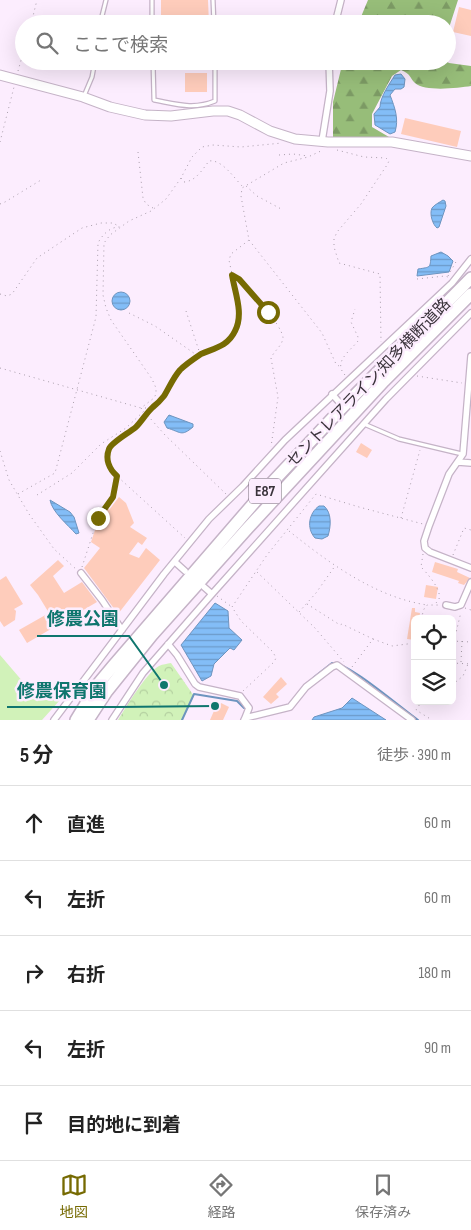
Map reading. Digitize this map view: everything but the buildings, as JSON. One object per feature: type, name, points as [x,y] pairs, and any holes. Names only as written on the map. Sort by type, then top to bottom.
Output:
[{"type":"highway","name":"セントレアライン;知多横断道路","points":[[76,720],[98,684],[266,489],[340,410],[471,278]]},
{"type":"highway","name":"セントレアライン;知多横断道路","points":[[88,720],[107,691],[152,635],[246,530],[384,381],[471,294]]},
{"type":"highway","points":[[69,720],[103,669],[113,666]]},
{"type":"highway","points":[[94,720],[107,698],[107,691]]},
{"type":"street","points":[[337,15],[341,0]]},
{"type":"street","points":[[326,142],[330,90],[329,70]]},
{"type":"street","points":[[0,75],[145,116],[171,116],[228,111],[240,115],[270,131],[295,139],[326,142],[392,142],[471,156]]},
{"type":"street","points":[[54,720],[189,542],[209,519],[231,499],[274,452],[332,394],[384,348],[452,283],[471,259]]},
{"type":"street","points":[[112,720],[143,673],[212,594],[364,424],[471,313]]},
{"type":"street","points":[[471,356],[463,454],[449,474],[424,541],[430,552],[471,568]]},
{"type":"street","points":[[332,394],[339,402]]},
{"type":"street","points":[[359,419],[364,424]]},
{"type":"street","points":[[458,462],[471,463]]},
{"type":"street","points":[[175,562],[185,571]]},
{"type":"street","points":[[80,573],[102,600],[122,630]]},
{"type":"street","points":[[446,605],[456,607],[460,605],[471,582]]},
{"type":"street","points":[[204,587],[212,594]]},
{"type":"street","points":[[168,644],[199,687],[240,696],[249,708],[245,719]]},
{"type":"street","points":[[245,719],[290,707],[306,687],[337,665],[412,720]]},
{"type":"lane","points":[[102,15],[106,0]]},
{"type":"lane","points":[[152,0],[152,15]]},
{"type":"lane","points":[[213,0],[214,15]]},
{"type":"lane","points":[[83,97],[93,70]]},
{"type":"lane","points":[[153,70],[154,100],[193,107],[204,106],[215,101],[215,70]]},
{"type":"lane","points":[[364,424],[399,439],[463,454]]},
{"type":"path","points":[[33,15],[37,0]]},
{"type":"path","points":[[0,142],[19,70]]},
{"type":"path","points":[[141,408],[154,398],[156,388],[152,379],[111,320],[106,308],[103,295],[104,244],[110,235],[129,221],[154,208],[166,199],[181,178],[192,157],[202,147],[213,145],[241,147],[280,144],[295,139]]},
{"type":"path","points":[[326,142],[326,149],[284,163],[244,187],[241,196],[249,240],[322,333],[336,364],[349,379]]},
{"type":"path","points":[[326,142],[336,150],[364,157],[386,158],[388,161],[361,204],[342,226],[334,239],[334,247],[339,263],[380,274],[380,330],[381,342],[384,348]]},
{"type":"path","points":[[138,152],[143,198],[146,204],[154,208]]},
{"type":"path","points":[[279,155],[300,154],[309,156]]},
{"type":"path","points":[[181,178],[184,182],[195,178],[212,160],[228,171],[244,187],[283,210]]},
{"type":"path","points":[[0,204],[41,180]]},
{"type":"path","points":[[0,294],[7,296],[12,294],[37,258],[82,228],[101,223],[113,223],[121,227]]},
{"type":"path","points":[[17,494],[55,473],[96,317],[98,242],[105,233],[114,227],[121,227]]},
{"type":"path","points":[[189,542],[111,471],[108,454],[110,446],[127,436],[148,415],[152,408],[158,404],[180,371],[199,356],[226,343],[234,333],[238,324],[239,313],[230,257],[249,240]]},
{"type":"path","points":[[447,277],[457,260]]},
{"type":"path","points":[[232,275],[239,279],[256,298],[280,326],[282,333],[281,344],[271,358],[278,396],[271,443],[271,448],[274,452]]},
{"type":"path","points":[[417,279],[445,276],[452,283]]},
{"type":"path","points":[[339,366],[340,362],[358,341],[351,322],[355,309]]},
{"type":"path","points":[[186,311],[199,356]]},
{"type":"path","points":[[128,313],[155,326],[199,356]]},
{"type":"path","points":[[0,368],[77,388],[141,408],[152,408]]},
{"type":"path","points":[[412,373],[419,377],[468,383]]},
{"type":"path","points":[[141,408],[165,435],[231,499]]},
{"type":"path","points":[[36,495],[72,474],[101,444],[126,428],[144,411]]},
{"type":"path","points":[[401,519],[422,444]]},
{"type":"path","points":[[0,451],[10,480],[29,514],[54,549],[80,573],[98,518],[113,497],[117,476]]},
{"type":"path","points":[[232,607],[267,555],[316,494],[429,526]]},
{"type":"path","points":[[450,560],[464,528],[471,530]]},
{"type":"path","points":[[289,530],[335,566],[366,584],[411,602],[427,605],[446,605]]},
{"type":"path","points":[[427,549],[424,552],[421,565],[430,576],[439,594],[439,600],[434,605]]},
{"type":"path","points":[[298,612],[307,604],[335,566]]},
{"type":"path","points":[[256,572],[352,668],[373,639]]},
{"type":"path","points":[[212,594],[232,607],[241,621],[273,652],[276,658],[240,696]]},
{"type":"path","points":[[307,604],[340,625],[342,624],[373,639],[392,646],[411,644]]},
{"type":"path","points":[[422,615],[427,605]]},
{"type":"path","points":[[456,630],[462,607],[460,605]]},
{"type":"path","points":[[456,641],[471,642]]},
{"type":"path","points":[[462,641],[462,662]]},
{"type":"path","points":[[456,662],[470,664],[463,676],[456,682]]},
{"type":"path","points":[[419,705],[416,710],[432,720]]},
{"type":"green space","points":[[368,0],[458,0],[453,15],[362,15]]},
{"type":"green space","points":[[456,64],[471,66],[471,86],[442,89],[426,88],[415,83],[401,70],[456,70]]},
{"type":"green space","points":[[341,70],[401,70],[392,76],[372,114],[372,127],[389,137],[333,138],[333,102]]},
{"type":"green space","points":[[0,655],[24,683],[60,700],[42,720],[0,720]]},
{"type":"green space","points":[[171,663],[194,696],[183,720],[118,720],[149,675],[159,666]]},
{"type":"water","points":[[401,74],[405,79],[404,87],[395,89],[390,95],[397,123],[395,132],[390,134],[375,125],[374,114],[380,107],[383,95],[395,75]]},
{"type":"water","points":[[443,200],[446,206],[437,228],[432,219],[431,210]]},
{"type":"water","points":[[441,252],[453,261],[449,272],[417,276],[418,269],[429,266],[431,256]]},
{"type":"water","points":[[117,292],[125,292],[130,297],[128,308],[117,310],[112,305],[112,297]]},
{"type":"water","points":[[169,415],[193,424],[193,427],[183,433],[167,428],[164,422]]},
{"type":"water","points":[[50,500],[70,512],[74,517],[79,533],[76,534],[61,518],[51,505]]},
{"type":"water","points":[[319,506],[324,506],[327,509],[330,520],[328,536],[322,539],[315,538],[310,530],[311,517]]},
{"type":"water","points":[[215,603],[228,611],[229,628],[242,640],[234,650],[230,648],[214,664],[211,676],[202,681],[181,645]]},
{"type":"water","points":[[352,698],[386,720],[312,720],[314,717],[342,708]]},
{"type":"waterway","points":[[313,678],[332,663],[339,664],[362,677],[418,720]]},
{"type":"waterway","points":[[182,720],[194,694],[237,701],[244,708]]},
{"type":"place","name":"修農公園","points":[[164,685]]},
{"type":"place","name":"修農保育園","points":[[215,706]]},
{"type":"route","points":[[98,518],[113,497],[117,476],[111,471],[108,462],[110,446],[127,436],[148,415],[152,408],[158,404],[180,371],[200,355],[226,343],[234,333],[238,324],[239,313],[232,275],[239,279],[268,312]]}]
